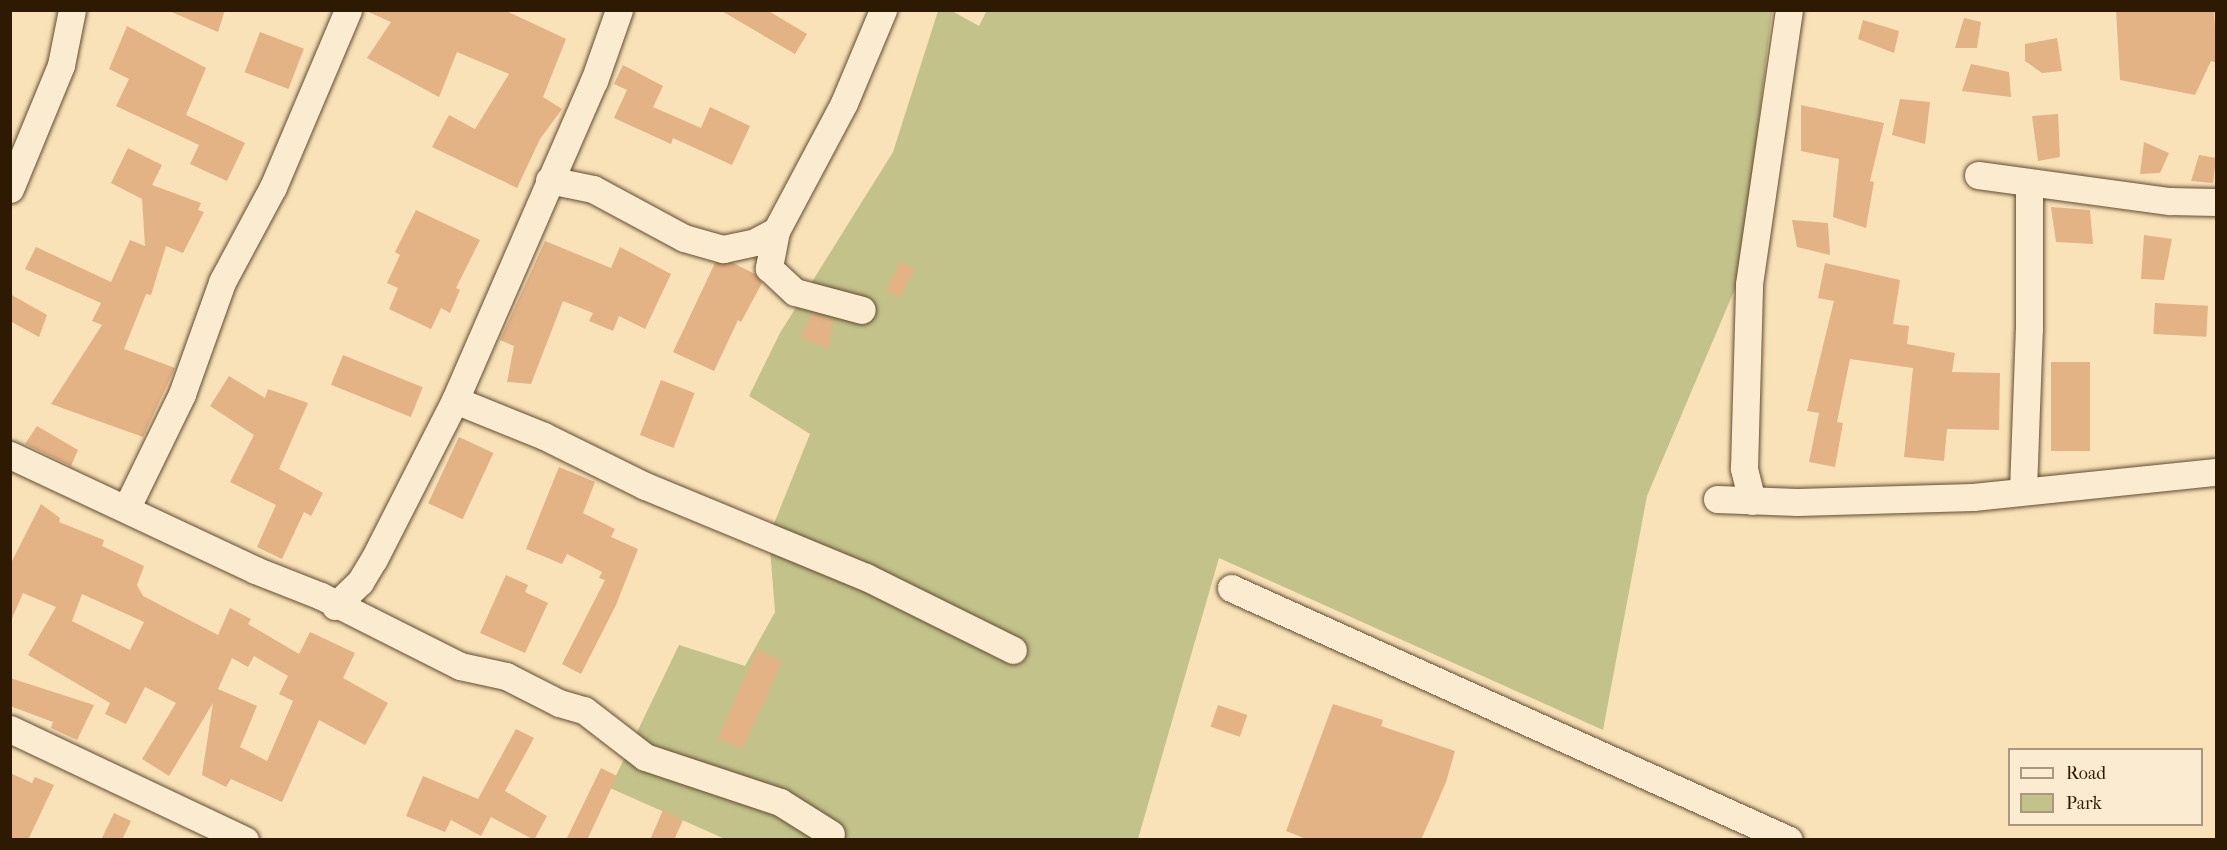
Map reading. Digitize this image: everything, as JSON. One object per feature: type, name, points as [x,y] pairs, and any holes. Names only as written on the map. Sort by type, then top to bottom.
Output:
[{"type":"street","points":[[10,189],[61,65],[72,10]]},
{"type":"street","points":[[127,507],[182,394],[222,282],[273,187],[348,10]]},
{"type":"street","points":[[335,606],[360,582],[374,559],[455,400],[594,81],[619,10]]},
{"type":"street","points":[[862,310],[795,292],[769,268],[776,231],[844,103],[883,10]]},
{"type":"street","points":[[1752,501],[1744,468],[1749,284],[1789,10]]},
{"type":"street","points":[[1978,175],[2169,201],[2217,202]]},
{"type":"street","points":[[549,180],[593,189],[684,238],[723,249],[755,242],[776,231]]},
{"type":"street","points":[[2023,490],[2029,330],[2029,183]]},
{"type":"street","points":[[455,400],[544,436],[645,486],[866,577],[1013,650]]},
{"type":"street","points":[[10,455],[127,507],[459,666],[506,676],[559,704],[584,710],[645,757],[780,802],[831,834]]},
{"type":"street","points":[[1717,499],[1752,501],[1973,496],[2217,472]]},
{"type":"street","points":[[1230,588],[1789,840]]},
{"type":"street","points":[[10,729],[245,840]]},
{"type":"green space","points":[[987,10],[1772,11],[1740,277],[1647,496],[1603,730],[1219,558],[1138,839],[725,839],[610,788],[679,645],[745,666],[775,612],[769,536],[810,434],[749,396],[780,333],[893,152],[938,11],[952,11],[979,26]]},
{"type":"building","points":[[167,10],[225,10],[218,32]]},
{"type":"building","points":[[364,10],[504,10],[566,39],[543,97],[562,109],[540,139],[517,188],[432,147],[449,115],[475,129],[509,74],[457,52],[439,97],[367,58],[391,22]]},
{"type":"building","points":[[720,10],[767,10],[807,34],[795,54]]},
{"type":"building","points":[[2116,10],[2214,10],[2217,63],[2211,61],[2195,95],[2120,80]]},
{"type":"building","points":[[1964,18],[1981,22],[1977,48],[1955,48]]},
{"type":"building","points":[[1863,20],[1899,31],[1894,53],[1858,39]]},
{"type":"building","points":[[127,26],[206,68],[186,115],[245,143],[227,181],[190,164],[199,145],[116,106],[129,79],[109,69]]},
{"type":"building","points":[[260,32],[304,49],[288,89],[245,72]]},
{"type":"building","points":[[2057,38],[2062,71],[2042,73],[2025,61],[2025,44]]},
{"type":"building","points":[[1971,64],[2009,72],[2011,97],[1962,91]]},
{"type":"building","points":[[623,65],[663,86],[653,107],[701,128],[710,107],[750,126],[732,165],[673,138],[671,144],[614,118],[627,90],[614,84]]},
{"type":"building","points":[[1900,99],[1930,102],[1925,144],[1892,135]]},
{"type":"building","points":[[1801,105],[1884,123],[1870,181],[1874,182],[1866,228],[1833,217],[1839,159],[1801,151]]},
{"type":"building","points":[[2058,114],[2060,157],[2038,161],[2032,116]]},
{"type":"building","points":[[2144,142],[2169,153],[2160,173],[2140,174]]},
{"type":"building","points":[[128,148],[162,165],[152,185],[201,203],[198,210],[204,212],[183,253],[166,246],[151,295],[146,294],[124,349],[175,368],[143,437],[51,404],[102,325],[92,321],[101,303],[25,269],[36,247],[111,282],[130,240],[145,246],[142,199],[111,183]]},
{"type":"building","points":[[2199,155],[2216,158],[2213,183],[2191,181]]},
{"type":"building","points":[[2051,207],[2090,210],[2093,244],[2056,242]]},
{"type":"building","points":[[416,210],[480,240],[456,288],[460,290],[450,313],[441,308],[431,329],[389,309],[398,288],[387,283],[400,255],[395,252]]},
{"type":"building","points":[[1792,220],[1828,223],[1830,255],[1797,247]]},
{"type":"building","points":[[2144,235],[2172,239],[2164,280],[2141,279]]},
{"type":"building","points":[[545,241],[611,268],[620,247],[671,274],[645,329],[619,316],[613,331],[589,321],[593,313],[563,301],[531,384],[507,382],[514,346],[500,340]]},
{"type":"building","points":[[900,262],[914,269],[900,298],[885,291]]},
{"type":"building","points":[[715,263],[733,263],[755,274],[762,283],[741,322],[738,320],[714,371],[673,352]]},
{"type":"building","points":[[1825,263],[1900,280],[1893,324],[1909,326],[1907,344],[1955,353],[1952,372],[2000,373],[1999,430],[1947,429],[1944,461],[1904,457],[1913,368],[1850,359],[1837,422],[1843,423],[1835,467],[1809,462],[1819,413],[1807,411],[1834,301],[1818,298]]},
{"type":"building","points":[[10,294],[47,315],[39,337],[10,321]]},
{"type":"building","points":[[2155,303],[2208,306],[2206,337],[2153,334]]},
{"type":"building","points":[[812,313],[833,319],[828,349],[800,337]]},
{"type":"building","points":[[343,355],[423,387],[411,417],[331,385]]},
{"type":"building","points":[[2051,362],[2090,362],[2090,451],[2051,451]]},
{"type":"building","points":[[229,376],[265,398],[268,389],[308,403],[279,469],[323,493],[311,516],[304,512],[282,559],[257,547],[276,505],[230,482],[254,435],[210,406]]},
{"type":"building","points":[[661,380],[695,393],[673,448],[640,435]]},
{"type":"building","points":[[37,426],[78,450],[71,466],[25,444]]},
{"type":"building","points":[[459,437],[493,453],[463,519],[428,503]]},
{"type":"building","points":[[559,467],[595,482],[583,513],[615,529],[611,537],[638,549],[616,605],[581,674],[562,664],[605,580],[599,578],[602,572],[567,554],[562,564],[526,549]]},
{"type":"building","points":[[41,504],[60,518],[59,522],[104,540],[102,546],[144,566],[137,585],[143,596],[218,635],[230,608],[251,619],[248,624],[299,654],[310,632],[355,653],[343,678],[388,703],[365,745],[319,720],[282,802],[231,779],[226,787],[202,775],[213,703],[169,776],[142,759],[176,703],[145,687],[126,724],[105,714],[110,703],[28,655],[56,607],[23,593],[10,623],[10,565]],"holes":[[[82,594],[144,622],[130,650],[72,621]],[[254,656],[288,676],[279,694],[293,701],[267,761],[240,747],[257,706],[218,689],[232,658],[248,667]]]},
{"type":"building","points":[[506,575],[528,585],[525,592],[548,603],[525,653],[480,633]]},
{"type":"building","points":[[757,650],[782,661],[742,750],[718,739]]},
{"type":"building","points":[[10,678],[94,705],[77,740],[51,728],[53,722],[10,706]]},
{"type":"building","points":[[1333,704],[1383,720],[1381,726],[1455,751],[1446,782],[1421,840],[1309,840],[1286,831]]},
{"type":"building","points":[[1218,705],[1247,715],[1240,737],[1211,727]]},
{"type":"building","points":[[516,729],[534,738],[505,791],[547,816],[534,840],[491,817],[481,836],[451,820],[445,832],[406,816],[423,776],[478,799]]},
{"type":"building","points":[[601,768],[617,776],[587,840],[566,840]]},
{"type":"building","points":[[10,773],[32,783],[35,777],[54,785],[28,840],[10,840]]},
{"type":"building","points":[[663,810],[683,820],[674,840],[650,840]]},
{"type":"building","points":[[114,813],[131,821],[122,840],[101,840]]}]
